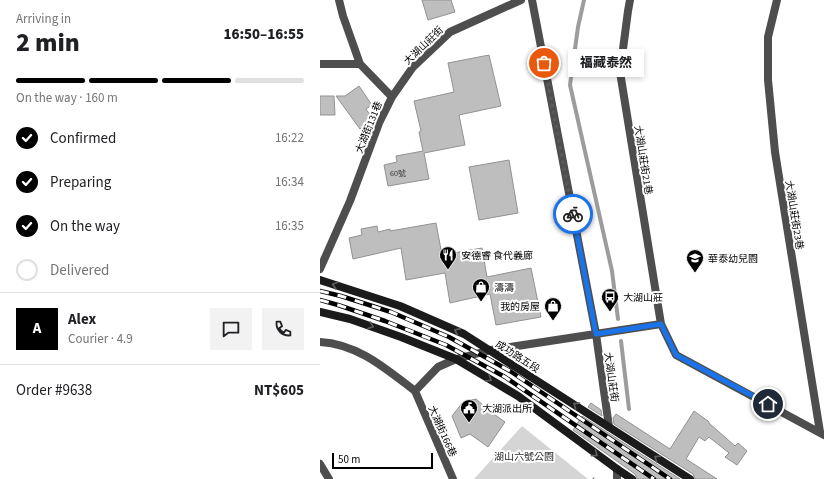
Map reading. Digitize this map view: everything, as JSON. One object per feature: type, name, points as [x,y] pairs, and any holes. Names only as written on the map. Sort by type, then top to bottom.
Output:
[{"type":"main road","name":"成功路五段","points":[[320,280],[400,306],[464,334],[690,479]]},
{"type":"main road","points":[[320,312],[350,319],[456,359],[518,396],[632,479]]},
{"type":"street","name":"大湖街131巷","points":[[320,269],[350,201],[379,122],[392,97],[360,64],[339,0]]},
{"type":"street","name":"大湖山莊街","points":[[392,97],[413,67],[450,32],[522,0]]},
{"type":"street","name":"大湖山莊街","points":[[532,0],[596,334],[609,427]]},
{"type":"street","name":"大湖山莊街21巷","points":[[630,0],[620,72],[661,324],[676,355],[822,433]]},
{"type":"street","name":"大湖山莊街23巷","points":[[777,0],[768,37],[768,87],[775,152],[822,433]]},
{"type":"street","points":[[320,64],[360,64]]},
{"type":"street","points":[[320,342],[327,342],[354,349],[376,362],[415,391],[438,368],[456,359],[491,350],[661,324]]},
{"type":"street","name":"大湖街166巷","points":[[415,391],[453,479]]},
{"type":"street","points":[[320,464],[329,479]]},
{"type":"street","points":[[617,469],[617,479]]},
{"type":"green space","name":"湖山六號公園","points":[[522,426],[588,479],[474,479]]},
{"type":"building","points":[[422,0],[451,0],[455,12],[428,20]]},
{"type":"building","points":[[489,55],[501,106],[459,115],[465,145],[424,153],[429,179],[388,186],[384,165],[397,162],[396,156],[423,151],[419,132],[421,131],[414,101],[454,92],[448,63]]},
{"type":"building","points":[[359,86],[372,105],[366,109],[373,119],[360,129],[336,96],[345,96]]},
{"type":"building","points":[[320,96],[334,96],[335,115],[320,115]]},
{"type":"building","points":[[509,160],[518,213],[479,220],[469,167]]},
{"type":"building","points":[[436,223],[442,255],[482,248],[487,277],[531,268],[541,317],[496,325],[490,294],[450,303],[445,273],[406,280],[401,248],[353,259],[349,238],[362,235],[361,229],[377,226],[378,232]]},
{"type":"building","name":"大湖派出所","points":[[476,399],[505,422],[488,447],[470,434],[461,438],[452,416],[463,402]]},
{"type":"building","points":[[591,403],[601,410],[602,416],[588,407]]},
{"type":"building","points":[[694,411],[708,421],[735,446],[738,443],[747,451],[737,465],[725,457],[729,453],[709,437],[705,441],[699,437],[686,459],[717,479],[695,479],[693,474],[614,424],[613,418],[616,414],[670,449]]},
{"type":"building","points":[[582,416],[680,479],[637,479],[635,474],[573,430]]},
{"type":"waterway","points":[[584,0],[578,27],[570,85],[612,271],[618,319]]},
{"type":"waterway","points":[[621,341],[629,409]]},
{"type":"railway","points":[[320,291],[391,312],[449,337],[510,371],[670,479]]},
{"type":"railway","points":[[320,300],[385,321],[446,345],[505,377],[654,479]]},
{"type":"way so far","points":[[544,63],[573,214]]},
{"type":"place","name":"福藏泰然","points":[[544,63]]},
{"type":"place","name":"安德睿 食代義廊","points":[[448,270]]},
{"type":"place","name":"華泰幼兒園","points":[[695,273]]},
{"type":"place","name":"濤濤","points":[[481,302]]},
{"type":"place","name":"大湖山莊","points":[[610,312]]},
{"type":"place","name":"我的房屋","points":[[553,321]]},
{"type":"place","name":"大湖派出所","points":[[469,423]]},
{"type":"route","points":[[573,214],[596,334],[661,324],[676,355],[768,404]]}]
